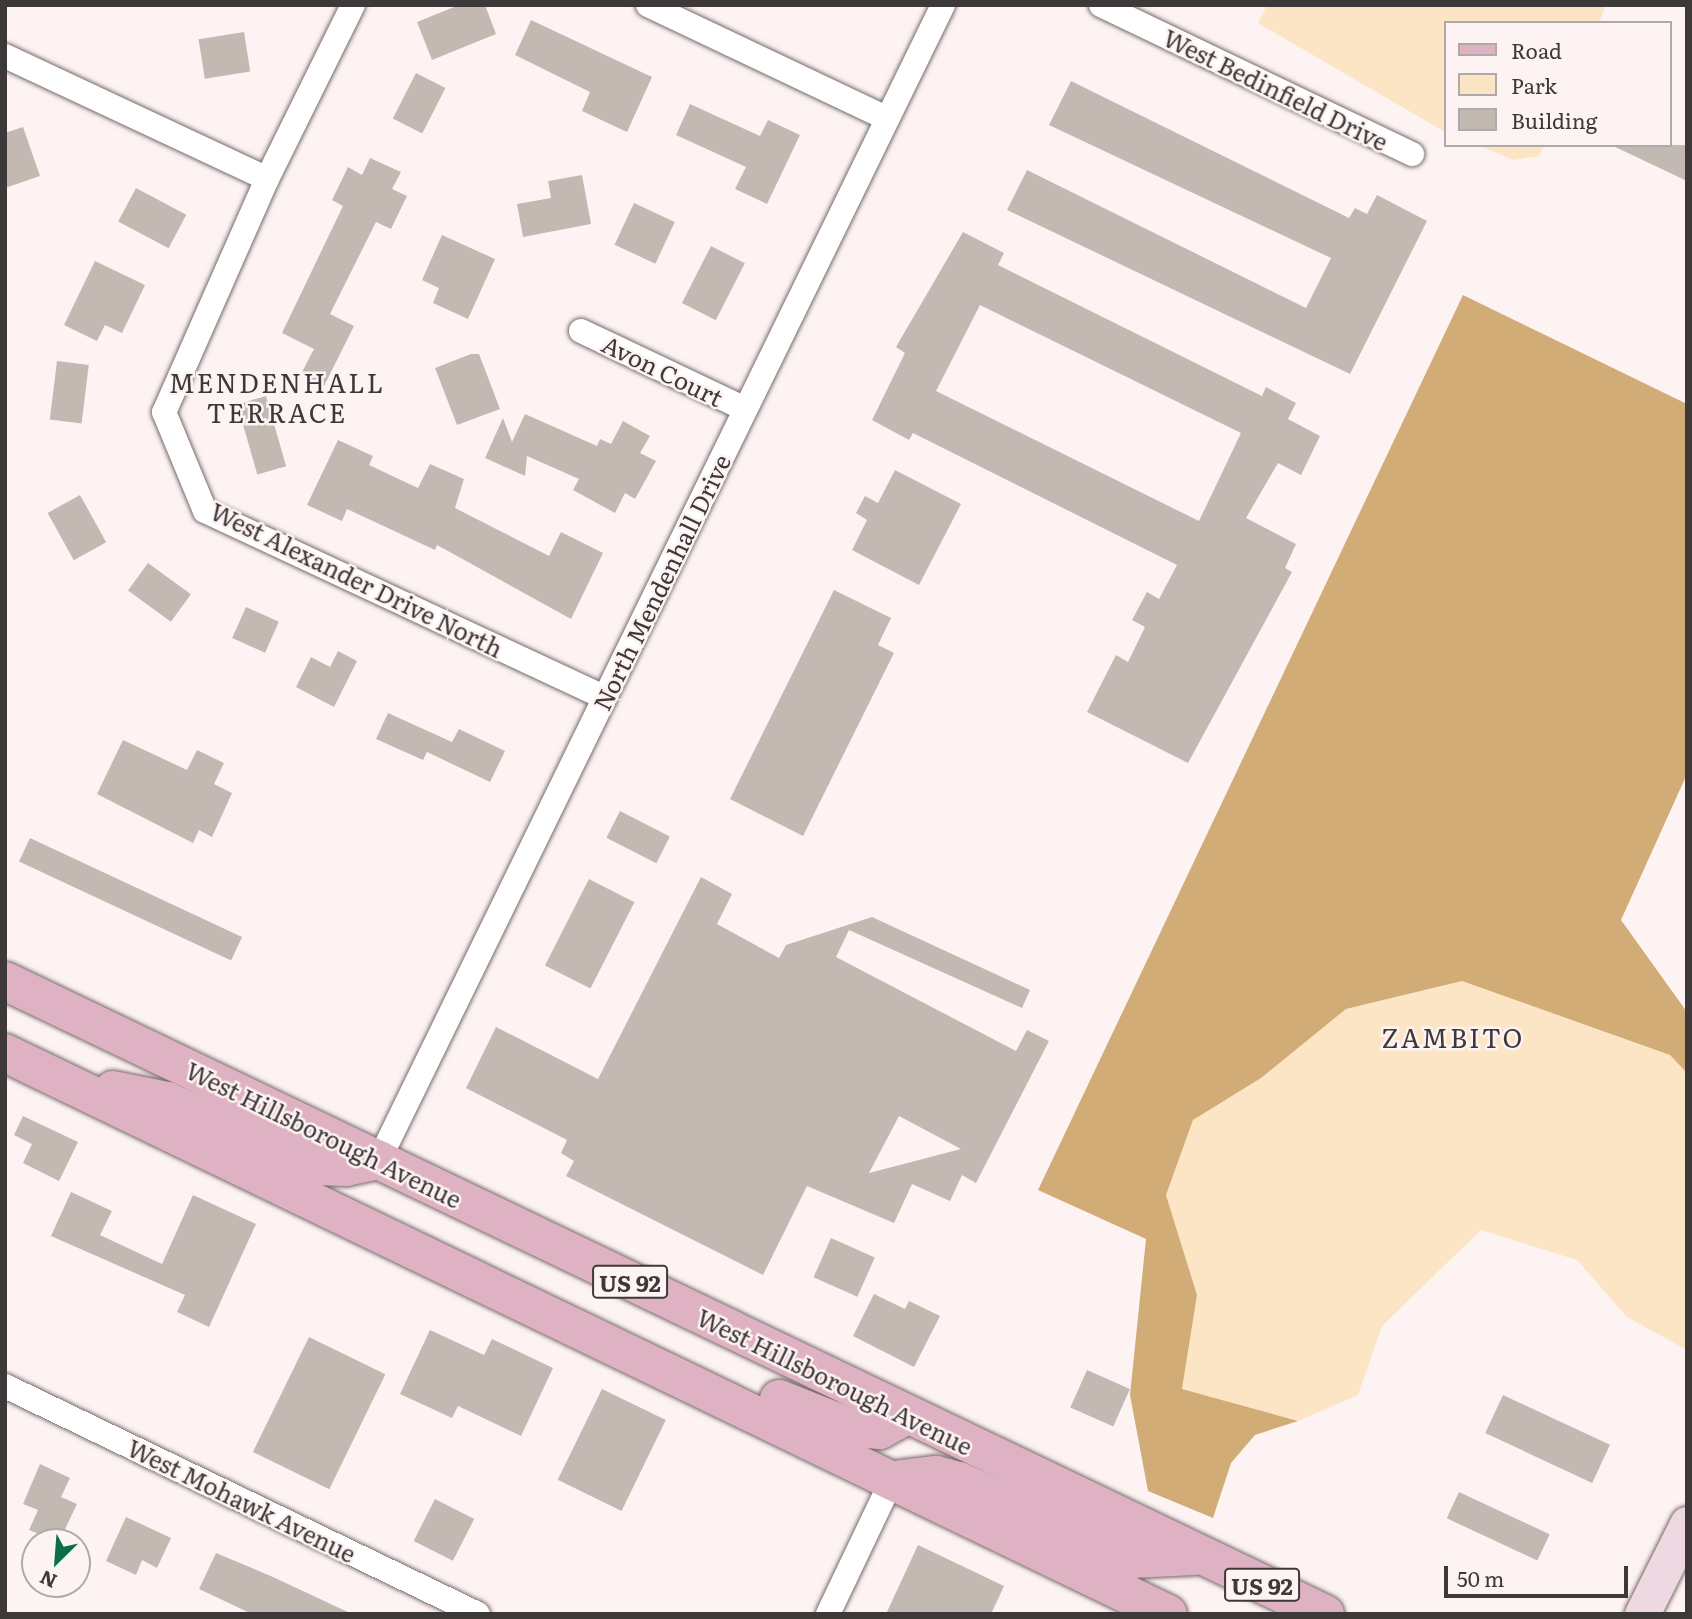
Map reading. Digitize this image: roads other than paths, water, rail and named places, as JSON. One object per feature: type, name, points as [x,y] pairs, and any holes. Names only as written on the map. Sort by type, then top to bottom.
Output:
[{"type":"main road","name":"West Hillsborough Avenue","points":[[5,981],[1198,1556],[1325,1614]]},
{"type":"main road","name":"US 92","points":[[5,1053],[1168,1614]]},
{"type":"main road","points":[[80,1089],[124,1090],[167,1101],[314,1167],[346,1167],[379,1160]]},
{"type":"main road","points":[[665,1371],[681,1360],[700,1365],[852,1428],[880,1430],[907,1415]]},
{"type":"main road","points":[[892,1480],[936,1475],[959,1481],[1132,1559],[1198,1556]]},
{"type":"street","name":"West Alexander Drive North","points":[[353,5],[267,179],[164,412],[205,511],[604,697]]},
{"type":"street","points":[[649,5],[886,118]]},
{"type":"street","name":"North Mendenhall Drive","points":[[379,1160],[943,5]]},
{"type":"street","name":"West Bedinfield Drive","points":[[1101,5],[1412,154]]},
{"type":"street","points":[[5,56],[267,179]]},
{"type":"street","name":"Avon Court","points":[[581,331],[745,409]]},
{"type":"street","name":"West Mohawk Avenue","points":[[5,1386],[478,1614]]},
{"type":"street","points":[[828,1614],[892,1480]]},
{"type":"street","points":[[1642,1614],[1687,1524]]},
{"type":"district","name":"MENDENHALL TERRACE","points":[[277,397]]},
{"type":"district","name":"ZAMBITO","points":[[1453,1037]]}]
